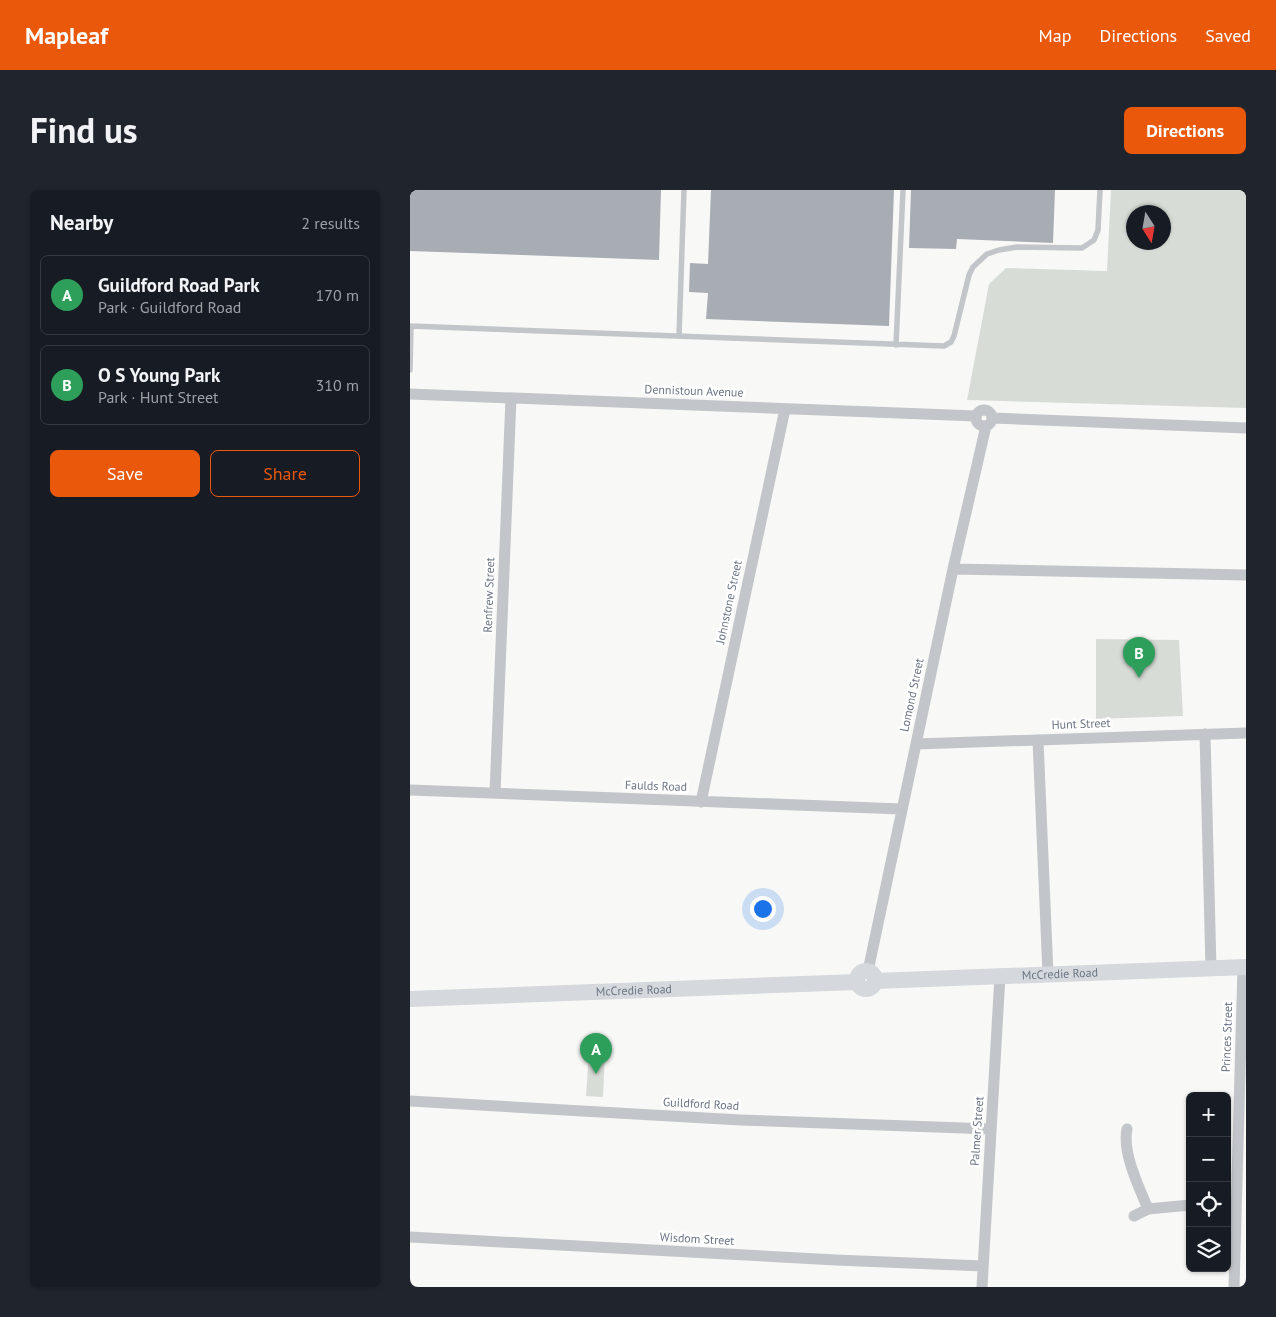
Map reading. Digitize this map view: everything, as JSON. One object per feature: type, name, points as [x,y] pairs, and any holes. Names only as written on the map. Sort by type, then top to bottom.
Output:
[{"type":"main road","name":"McCredie Road","points":[[410,999],[866,978],[1000,976],[1244,967]]},
{"type":"street","name":"Dennistoun Avenue","points":[[410,394],[976,416],[978,423],[989,422]]},
{"type":"street","name":"Renfrew Street","points":[[495,793],[512,398]]},
{"type":"street","name":"Johnstone Street","points":[[700,802],[785,409]]},
{"type":"street","points":[[989,422],[1246,428]]},
{"type":"street","name":"Lomond Street","points":[[866,978],[953,569],[989,422]]},
{"type":"street","points":[[953,569],[1246,575]]},
{"type":"street","name":"Hunt Street","points":[[916,744],[1246,733]]},
{"type":"street","points":[[1205,734],[1211,968]]},
{"type":"street","points":[[1038,740],[1048,974]]},
{"type":"street","name":"Faulds Road","points":[[410,790],[901,809]]},
{"type":"street","name":"Princes Street","points":[[1234,1287],[1232,1205],[1244,967]]},
{"type":"street","name":"Palmer Street","points":[[982,1287],[1000,976]]},
{"type":"street","name":"Guildford Road","points":[[410,1101],[740,1120],[991,1129]]},
{"type":"street","points":[[1127,1129],[1126,1136],[1133,1171],[1148,1209]]},
{"type":"street","points":[[1134,1216],[1148,1209],[1186,1205]]},
{"type":"street","name":"Wisdom Street","points":[[410,1236],[826,1260],[983,1266]]},
{"type":"lane","points":[[679,336],[684,190]]},
{"type":"lane","points":[[896,345],[902,190]]},
{"type":"lane","points":[[410,370],[411,326],[896,345],[937,346],[948,344],[954,336],[969,275],[979,261],[992,252],[1017,248],[1078,249],[1090,244],[1096,237],[1098,230],[1100,190]]},
{"type":"shaded area","points":[[1111,190],[1246,190],[1246,408],[967,400],[989,284],[1006,268],[1107,271]]},
{"type":"shaded area","points":[[1096,639],[1179,640],[1183,716],[1096,719]]},
{"type":"shaded area","points":[[589,1051],[605,1052],[603,1097],[586,1096]]},
{"type":"building","points":[[410,190],[661,190],[659,260],[410,251]]},
{"type":"building","points":[[711,190],[894,190],[889,326],[706,319],[708,293],[689,292],[690,263],[708,264]]},
{"type":"building","points":[[911,190],[1055,190],[1053,243],[957,239],[956,249],[909,248]]},
{"type":"place","name":"O S Young Park","points":[[1139,678]]},
{"type":"place","name":"Guildford Road Park","points":[[596,1074]]}]
